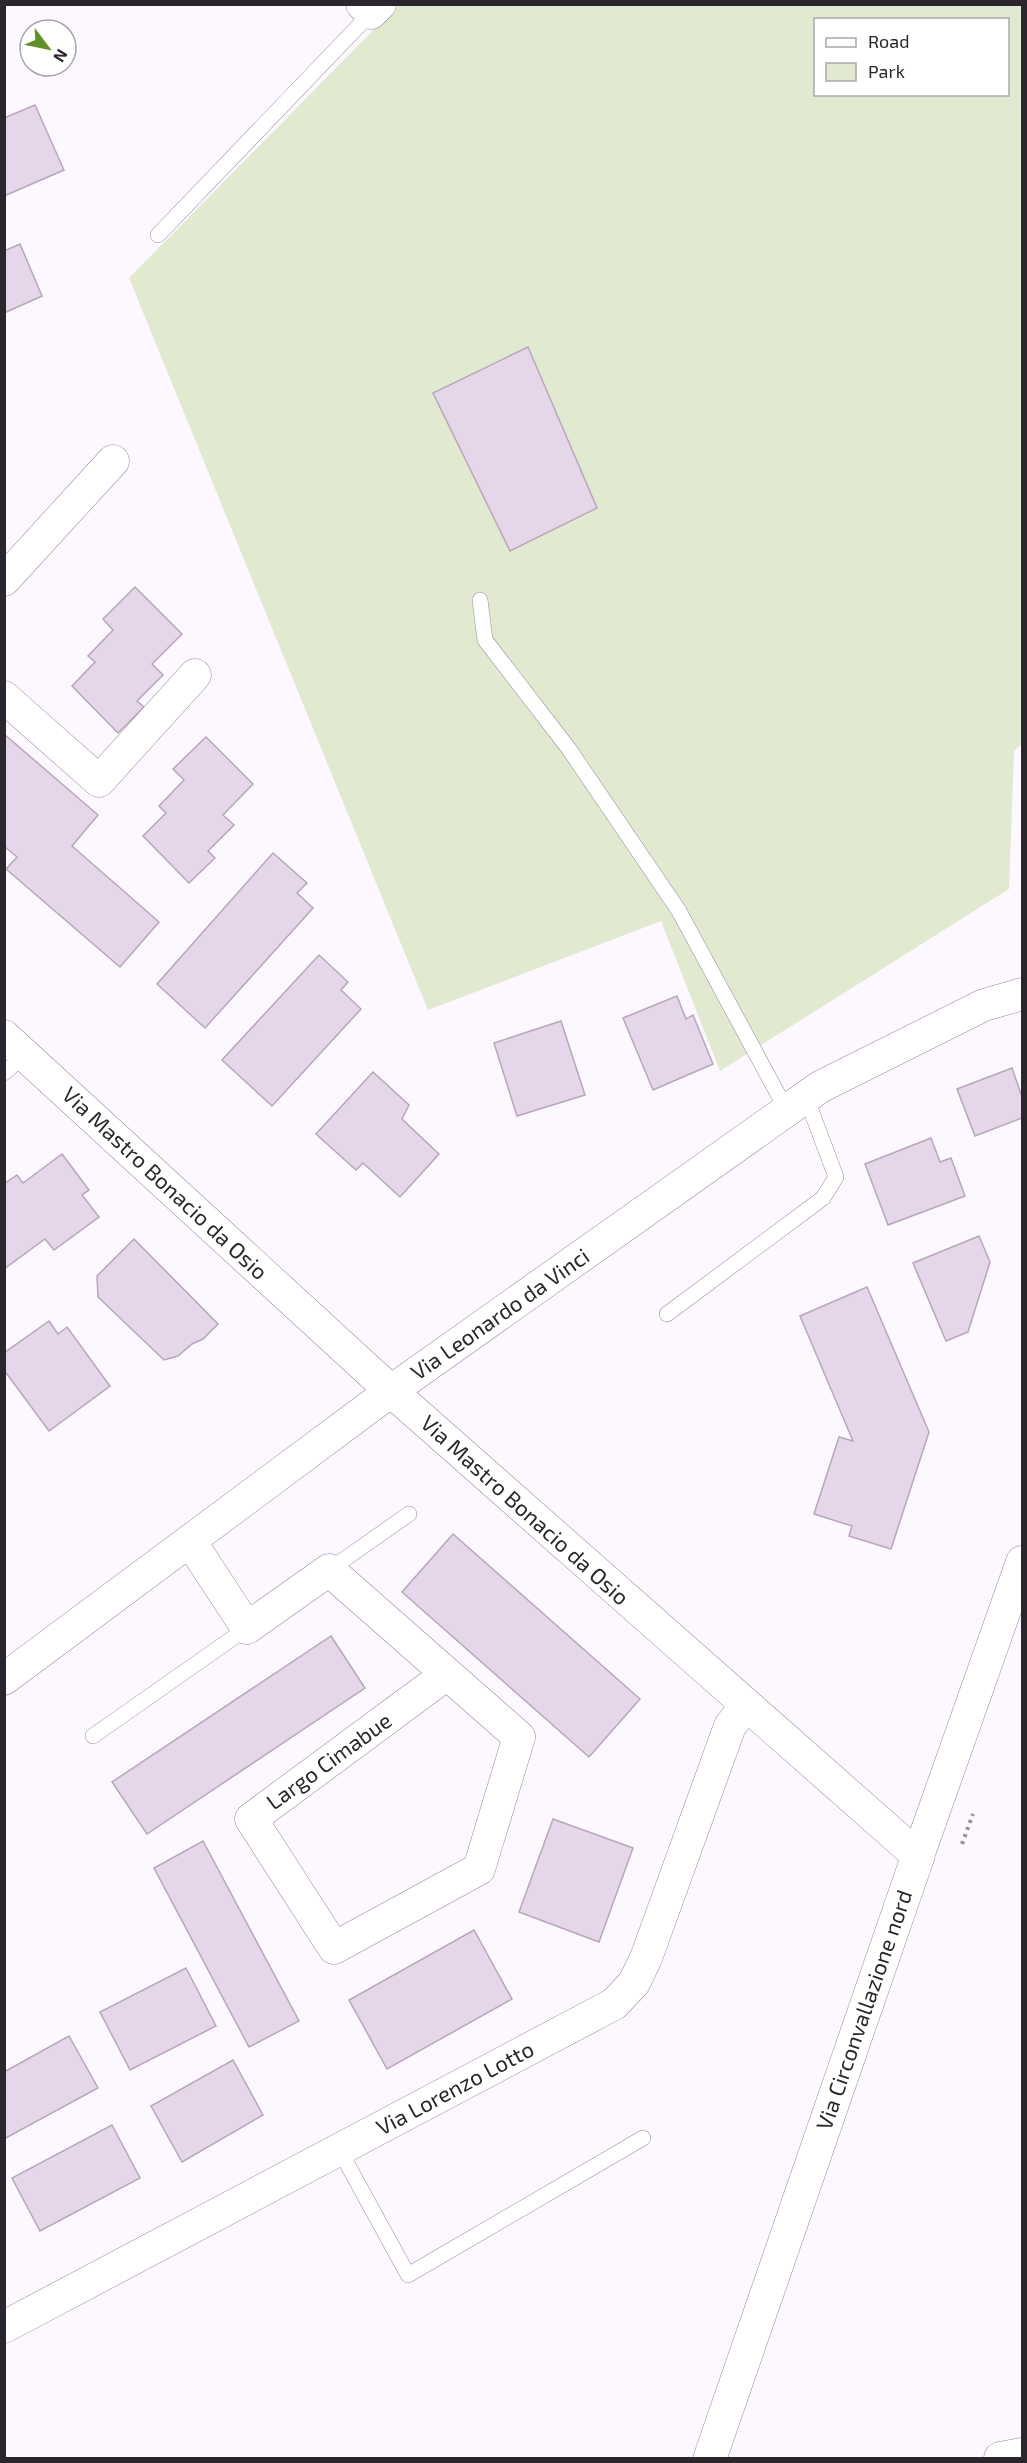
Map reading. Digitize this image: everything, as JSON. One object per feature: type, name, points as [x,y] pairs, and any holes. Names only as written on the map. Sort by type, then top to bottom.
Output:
[{"type":"street","points":[[4,580],[113,461]]},
{"type":"street","points":[[4,697],[99,781],[195,675]]},
{"type":"street","name":"Via Leonardo da Vinci","points":[[4,1679],[391,1391],[820,1087],[984,1005],[1023,994]]},
{"type":"street","name":"Via Mastro Bonacio da Osio","points":[[11,1055],[918,1856]]},
{"type":"street","points":[[190,1541],[247,1628],[329,1570]]},
{"type":"street","name":"Via Circonvallazione nord","points":[[710,2458],[918,1856],[1023,1562]]},
{"type":"street","name":"Largo Cimabue","points":[[329,1570],[519,1737],[480,1869],[334,1948],[251,1819],[447,1674]]},
{"type":"street","name":"Via Lorenzo Lotto","points":[[4,2327],[614,2004],[634,1983],[730,1726],[746,1706]]},
{"type":"street","points":[[1000,2458],[1023,2454]]},
{"type":"lane","points":[[159,235],[371,7]]},
{"type":"lane","points":[[480,600],[485,640],[569,749],[679,911],[796,1104],[836,1177],[824,1198],[667,1314]]},
{"type":"lane","points":[[329,1570],[409,1514]]},
{"type":"lane","points":[[93,1736],[247,1628]]},
{"type":"lane","points":[[339,2149],[408,2275],[643,2138]]},
{"type":"green space","points":[[398,5],[1022,5],[1022,743],[1014,751],[1009,889],[720,1071],[661,921],[428,1010],[129,278]]},
{"type":"building","points":[[35,105],[64,170],[4,196],[4,118]]},
{"type":"building","points":[[20,244],[42,296],[4,313],[4,251]]},
{"type":"building","points":[[528,347],[597,508],[510,551],[433,393]]},
{"type":"building","points":[[135,587],[182,634],[152,664],[163,675],[137,701],[144,707],[118,733],[72,686],[95,662],[88,656],[113,630],[103,619]]},
{"type":"building","points":[[4,734],[98,815],[72,846],[159,922],[120,967],[6,869],[17,857],[4,846]]},
{"type":"building","points":[[206,737],[253,784],[223,815],[234,825],[208,851],[215,858],[189,883],[143,836],[166,813],[159,806],[184,780],[173,769]]},
{"type":"building","points":[[273,853],[307,883],[297,893],[313,908],[205,1028],[157,984]]},
{"type":"building","points":[[319,955],[348,982],[341,990],[361,1009],[272,1106],[222,1060]]},
{"type":"building","points":[[677,996],[686,1019],[693,1015],[713,1064],[653,1090],[623,1018]]},
{"type":"building","points":[[561,1021],[585,1095],[517,1116],[494,1043]]},
{"type":"building","points":[[1012,1068],[1022,1097],[1022,1118],[975,1136],[957,1089]]},
{"type":"building","points":[[373,1072],[409,1105],[402,1119],[439,1154],[400,1197],[363,1163],[356,1170],[316,1134]]},
{"type":"building","points":[[931,1138],[940,1162],[951,1158],[965,1196],[888,1225],[865,1164]]},
{"type":"building","points":[[62,1154],[89,1190],[82,1195],[99,1217],[54,1250],[45,1239],[4,1269],[4,1184],[17,1175],[23,1183]]},
{"type":"building","points":[[979,1236],[990,1262],[968,1332],[946,1341],[913,1263]]},
{"type":"building","points":[[134,1239],[218,1324],[203,1339],[192,1344],[178,1356],[164,1360],[98,1297],[97,1276]]},
{"type":"building","points":[[867,1287],[929,1432],[891,1549],[849,1536],[852,1526],[814,1514],[839,1437],[853,1441],[800,1316]]},
{"type":"building","points":[[49,1321],[58,1334],[67,1327],[110,1386],[49,1431],[4,1370],[4,1353]]},
{"type":"building","points":[[453,1534],[640,1699],[589,1757],[402,1592]]},
{"type":"building","points":[[331,1636],[365,1688],[147,1834],[112,1782]]},
{"type":"building","points":[[553,1819],[633,1848],[599,1942],[519,1912]]},
{"type":"building","points":[[203,1841],[299,2021],[249,2047],[154,1868]]},
{"type":"building","points":[[474,1930],[512,1999],[387,2069],[349,2000]]},
{"type":"building","points":[[186,1968],[216,2026],[130,2070],[100,2012]]},
{"type":"building","points":[[69,2036],[98,2088],[4,2139],[4,2072]]},
{"type":"building","points":[[233,2060],[263,2115],[182,2162],[151,2106]]},
{"type":"building","points":[[112,2125],[140,2178],[40,2231],[12,2178]]}]
